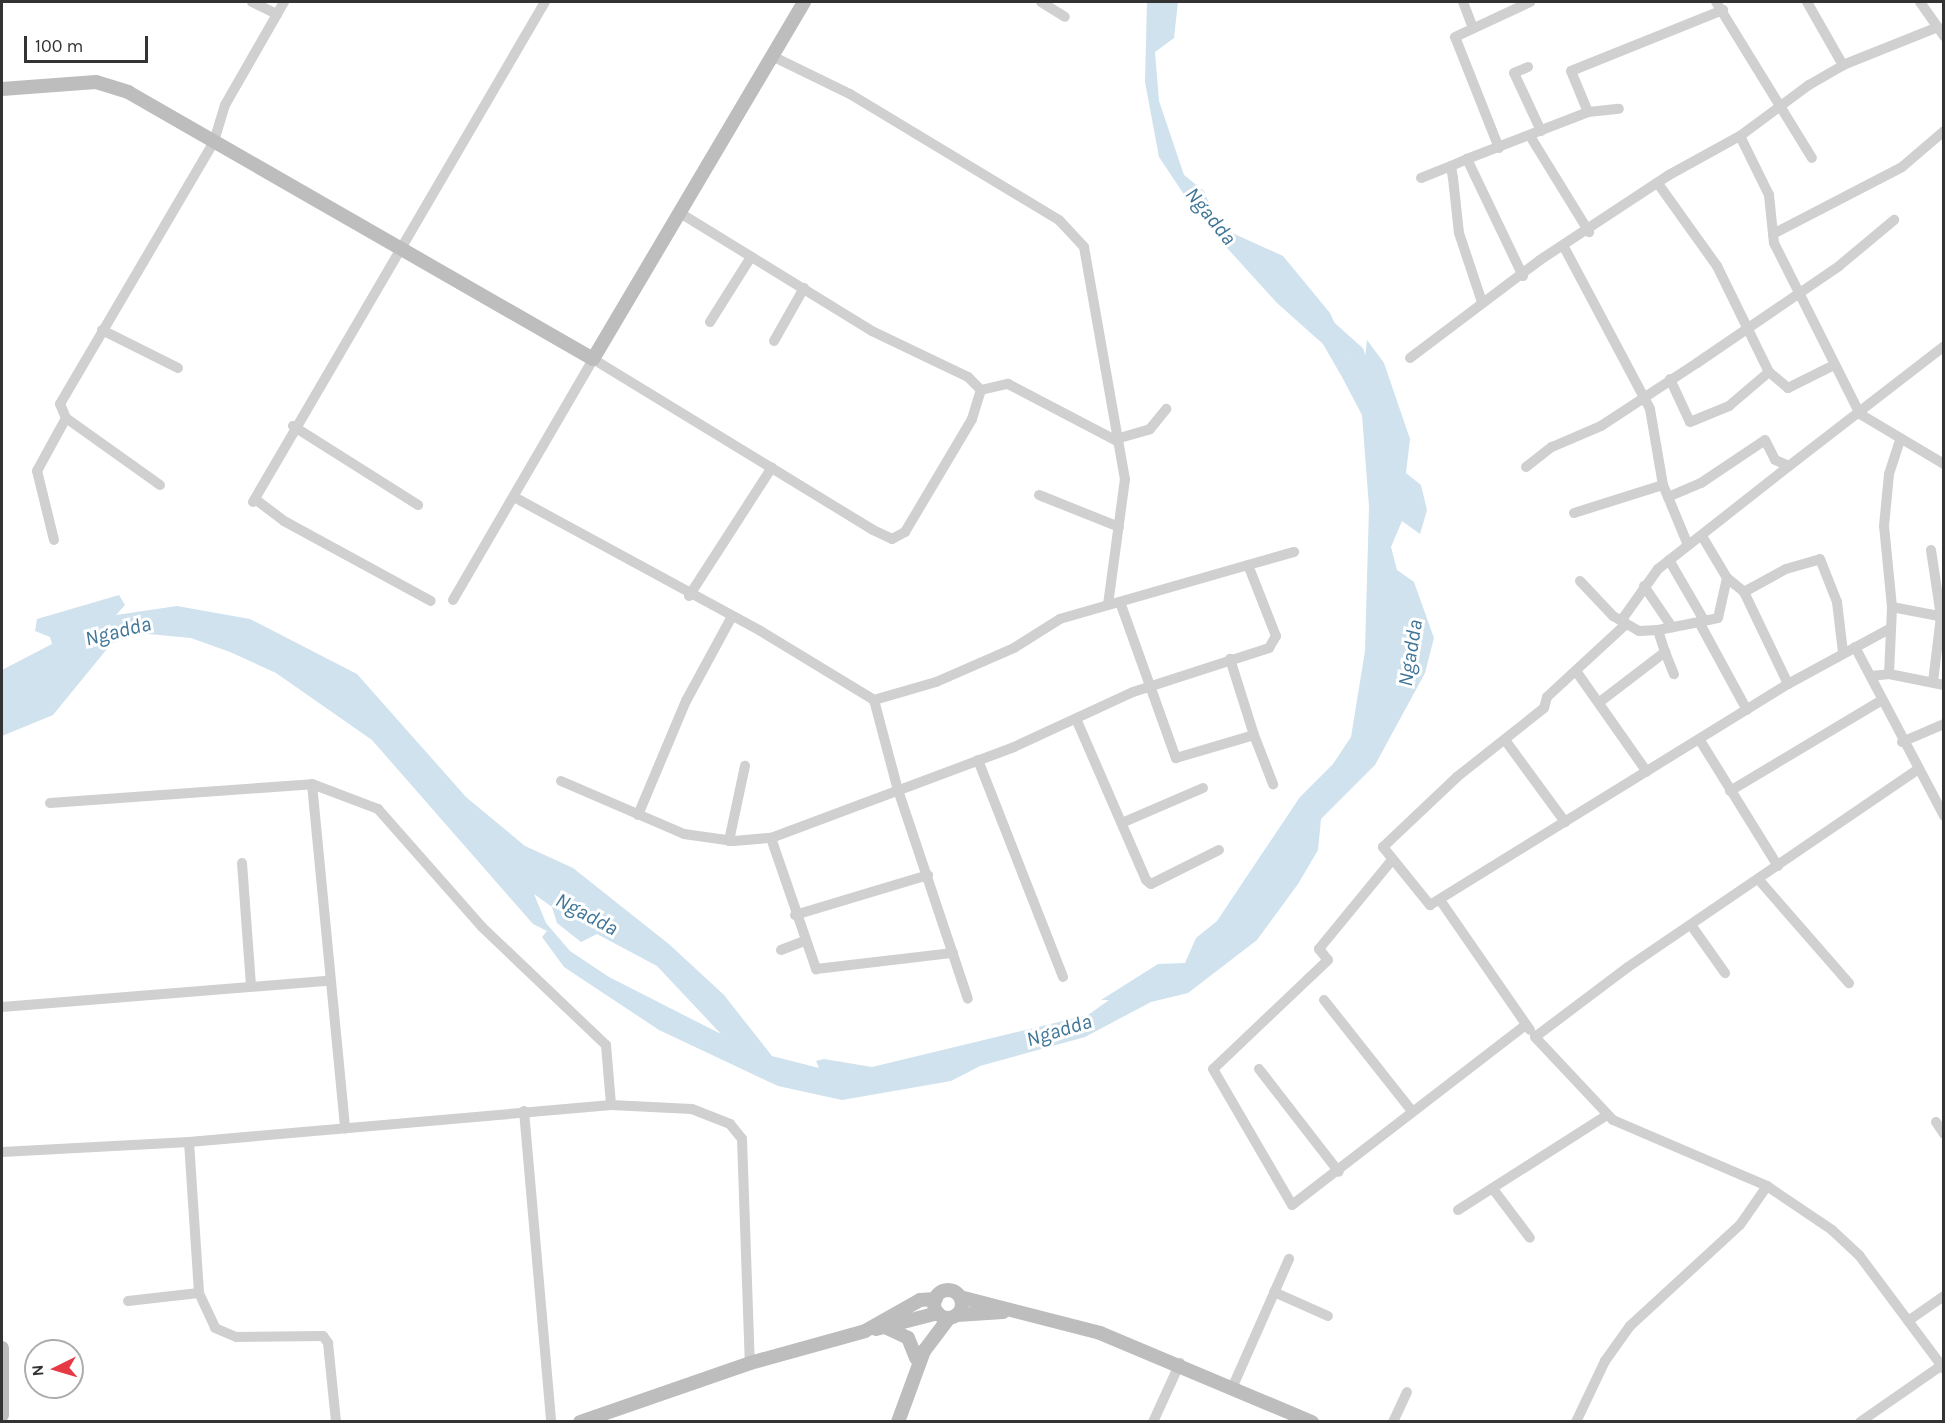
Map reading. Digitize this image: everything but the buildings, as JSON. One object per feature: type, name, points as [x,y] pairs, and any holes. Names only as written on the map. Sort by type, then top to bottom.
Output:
[{"type":"street","points":[[252,2],[277,14]]},
{"type":"street","points":[[160,485],[66,418],[60,404],[214,141],[225,105],[284,2]]},
{"type":"street","points":[[431,601],[284,521],[254,500],[293,426],[402,252],[545,2]]},
{"type":"street","points":[[453,600],[593,359],[682,214],[804,2]]},
{"type":"street","points":[[1041,2],[1065,17]]},
{"type":"street","points":[[1463,2],[1472,26]]},
{"type":"street","points":[[1498,148],[1455,38],[1472,26],[1530,2]]},
{"type":"street","points":[[1807,2],[1843,65]]},
{"type":"street","points":[[1410,358],[1482,302],[1563,247],[1785,107],[1843,65],[1941,31],[1920,2]]},
{"type":"street","points":[[1588,112],[1571,71],[1720,6],[1785,107],[1812,158]]},
{"type":"street","points":[[774,57],[850,94],[1059,220],[1084,247],[1125,479],[1108,605]]},
{"type":"street","points":[[1528,66],[1514,73],[1541,131]]},
{"type":"street","points":[[2,89],[96,82],[156,106],[402,252],[593,359],[892,539],[905,532],[972,419],[981,390]]},
{"type":"street","points":[[1421,177],[1588,112],[1619,109]]},
{"type":"street","points":[[1773,234],[1902,167],[1944,131]]},
{"type":"street","points":[[1530,136],[1561,195],[1588,232]]},
{"type":"street","points":[[1740,136],[1769,195],[1773,234],[1797,296],[1860,414],[1900,441],[1944,464]]},
{"type":"street","points":[[1467,159],[1523,276]]},
{"type":"street","points":[[1451,166],[1459,233],[1482,302]]},
{"type":"street","points":[[1659,185],[1717,266],[1769,372],[1788,388],[1834,365]]},
{"type":"street","points":[[682,214],[872,331],[968,377],[981,390]]},
{"type":"street","points":[[1526,466],[1552,447],[1601,426],[1797,296],[1894,220]]},
{"type":"street","points":[[1563,247],[1642,397],[1654,426],[1663,486],[1688,544]]},
{"type":"street","points":[[710,322],[751,256]]},
{"type":"street","points":[[774,341],[804,288]]},
{"type":"street","points":[[102,330],[178,368]]},
{"type":"street","points":[[1891,628],[1788,684],[1701,742],[1647,772],[1430,905],[1392,860],[1385,843],[1540,712],[1547,697],[1625,625],[1623,618],[1644,586],[1669,560],[1789,466],[1860,414],[1944,346]]},
{"type":"street","points":[[1670,379],[1690,422],[1729,406],[1769,372]]},
{"type":"street","points":[[981,390],[1008,384],[1117,440],[1150,429],[1166,409]]},
{"type":"street","points":[[54,540],[38,471],[66,418]]},
{"type":"street","points":[[293,426],[418,505]]},
{"type":"street","points":[[1668,497],[1701,483],[1765,440],[1775,460],[1789,466]]},
{"type":"street","points":[[1889,674],[1893,607],[1884,526],[1889,474],[1900,441]]},
{"type":"street","points":[[689,596],[772,467]]},
{"type":"street","points":[[1574,513],[1663,486]]},
{"type":"street","points":[[1039,495],[1119,527]]},
{"type":"street","points":[[514,497],[874,700],[898,790],[968,999]]},
{"type":"street","points":[[1701,536],[1727,578],[1744,592],[1788,684]]},
{"type":"street","points":[[1871,676],[1889,674],[1938,683],[1942,617],[1932,550]]},
{"type":"street","points":[[874,700],[936,682],[1014,648],[1060,619],[1294,552]]},
{"type":"street","points":[[1744,592],[1786,569],[1821,559],[1837,602],[1844,652]]},
{"type":"street","points":[[1669,560],[1702,617],[1699,622]]},
{"type":"street","points":[[561,781],[684,834],[729,841],[771,838],[1077,721],[1148,687],[1275,643],[1248,565]]},
{"type":"street","points":[[1580,581],[1613,616],[1623,618],[1639,631],[1658,630],[1718,618],[1727,578]]},
{"type":"street","points":[[1644,586],[1672,627]]},
{"type":"street","points":[[1120,602],[1148,687],[1176,758],[1254,735]]},
{"type":"street","points":[[1893,607],[1942,617]]},
{"type":"street","points":[[638,815],[686,701],[731,618]]},
{"type":"street","points":[[1699,622],[1747,710]]},
{"type":"street","points":[[1658,630],[1674,674]]},
{"type":"street","points":[[1855,647],[1902,742],[1944,816]]},
{"type":"street","points":[[1601,701],[1665,652]]},
{"type":"street","points":[[1230,659],[1254,735],[1273,783]]},
{"type":"street","points":[[1576,671],[1601,701],[1647,772]]},
{"type":"street","points":[[1730,790],[1882,700]]},
{"type":"street","points":[[1077,721],[1151,884],[1219,850]]},
{"type":"street","points":[[1902,742],[1944,724]]},
{"type":"street","points":[[1505,740],[1565,822]]},
{"type":"street","points":[[1701,742],[1778,866]]},
{"type":"street","points":[[978,760],[1063,977]]},
{"type":"street","points":[[729,841],[745,766]]},
{"type":"street","points":[[1535,1037],[1691,925],[1917,770]]},
{"type":"street","points":[[312,784],[328,981],[345,1128]]},
{"type":"street","points":[[50,803],[312,784],[378,809],[482,927],[606,1045],[611,1105]]},
{"type":"street","points":[[1124,822],[1203,788]]},
{"type":"street","points":[[771,838],[813,967],[820,970],[953,952]]},
{"type":"street","points":[[1392,860],[1319,949],[1328,960],[1213,1069],[1292,1205],[1339,1172],[1413,1111],[1526,1025]]},
{"type":"street","points":[[242,863],[251,987]]},
{"type":"street","points":[[795,915],[928,875]]},
{"type":"street","points":[[1759,880],[1849,983]]},
{"type":"street","points":[[1440,900],[1535,1037],[1607,1115],[1767,1186],[1858,1255],[1942,1368],[1860,1422]]},
{"type":"street","points":[[1691,925],[1725,973]]},
{"type":"street","points":[[781,950],[804,941]]},
{"type":"street","points":[[2,1007],[328,981]]},
{"type":"street","points":[[1324,1000],[1413,1111]]},
{"type":"street","points":[[1259,1069],[1339,1172]]},
{"type":"street","points":[[2,1152],[189,1142],[611,1105],[692,1109],[737,1130],[745,1168],[750,1363]]},
{"type":"street","points":[[524,1111],[551,1422]]},
{"type":"street","points":[[1458,1210],[1607,1115]]},
{"type":"street","points":[[1936,1122],[1944,1134]]},
{"type":"street","points":[[189,1142],[199,1293],[215,1328],[236,1337],[323,1336],[336,1422]]},
{"type":"street","points":[[1576,1422],[1605,1361],[1630,1326],[1740,1225],[1767,1186]]},
{"type":"street","points":[[1493,1189],[1530,1238]]},
{"type":"street","points":[[1233,1386],[1288,1259]]},
{"type":"street","points":[[898,1422],[931,1336],[944,1312],[947,1291],[960,1297],[1017,1311],[1180,1363],[1312,1422]]},
{"type":"street","points":[[1274,1292],[1328,1316]]},
{"type":"street","points":[[128,1301],[199,1293]]},
{"type":"street","points":[[1908,1321],[1944,1296]]},
{"type":"street","points":[[916,1358],[928,1321],[944,1312],[960,1297]]},
{"type":"street","points":[[865,1331],[920,1300],[944,1312]]},
{"type":"street","points":[[580,1422],[750,1363],[865,1331],[887,1328],[944,1312],[1017,1311]]},
{"type":"street","points":[[887,1328],[908,1338],[916,1358],[918,1373]]},
{"type":"street","points":[[2,1348],[2,1414]]},
{"type":"street","points":[[1153,1422],[1180,1363]]},
{"type":"street","points":[[1393,1422],[1407,1392]]},
{"type":"water","points":[[1147,2],[1178,2],[1174,38],[1155,52],[1159,101],[1184,175],[1204,191],[1219,227],[1283,256],[1330,313],[1362,384],[1367,340],[1384,363],[1410,439],[1406,473],[1421,485],[1427,510],[1420,534],[1402,521],[1391,547],[1397,570],[1414,582],[1434,638],[1425,673],[1375,765],[1321,819],[1318,850],[1298,884],[1257,940],[1188,993],[1151,1002],[1085,1037],[980,1066],[951,1081],[842,1100],[778,1086],[659,1030],[564,967],[542,937],[547,931],[533,924],[372,740],[276,673],[230,652],[191,638],[138,633],[111,644],[53,715],[2,736],[2,670],[52,644],[50,637],[35,631],[37,619],[119,595],[125,605],[116,615],[177,606],[250,619],[357,674],[466,797],[525,846],[573,868],[670,945],[724,995],[772,1056],[819,1068],[816,1061],[824,1059],[872,1067],[1088,1015],[1109,1000],[1101,1000],[1158,964],[1185,963],[1196,938],[1217,921],[1300,797],[1333,764],[1351,737],[1365,651],[1369,507],[1362,415],[1342,377],[1323,344],[1277,303],[1199,217],[1159,157],[1145,82]],"holes":[[[534,894],[552,907],[557,923],[581,942],[597,934],[657,966],[721,1034],[609,977],[570,951],[546,923]]]},
{"type":"waterway","name":"Ngadda","points":[[1327,326],[1356,352],[1369,395]]}]
